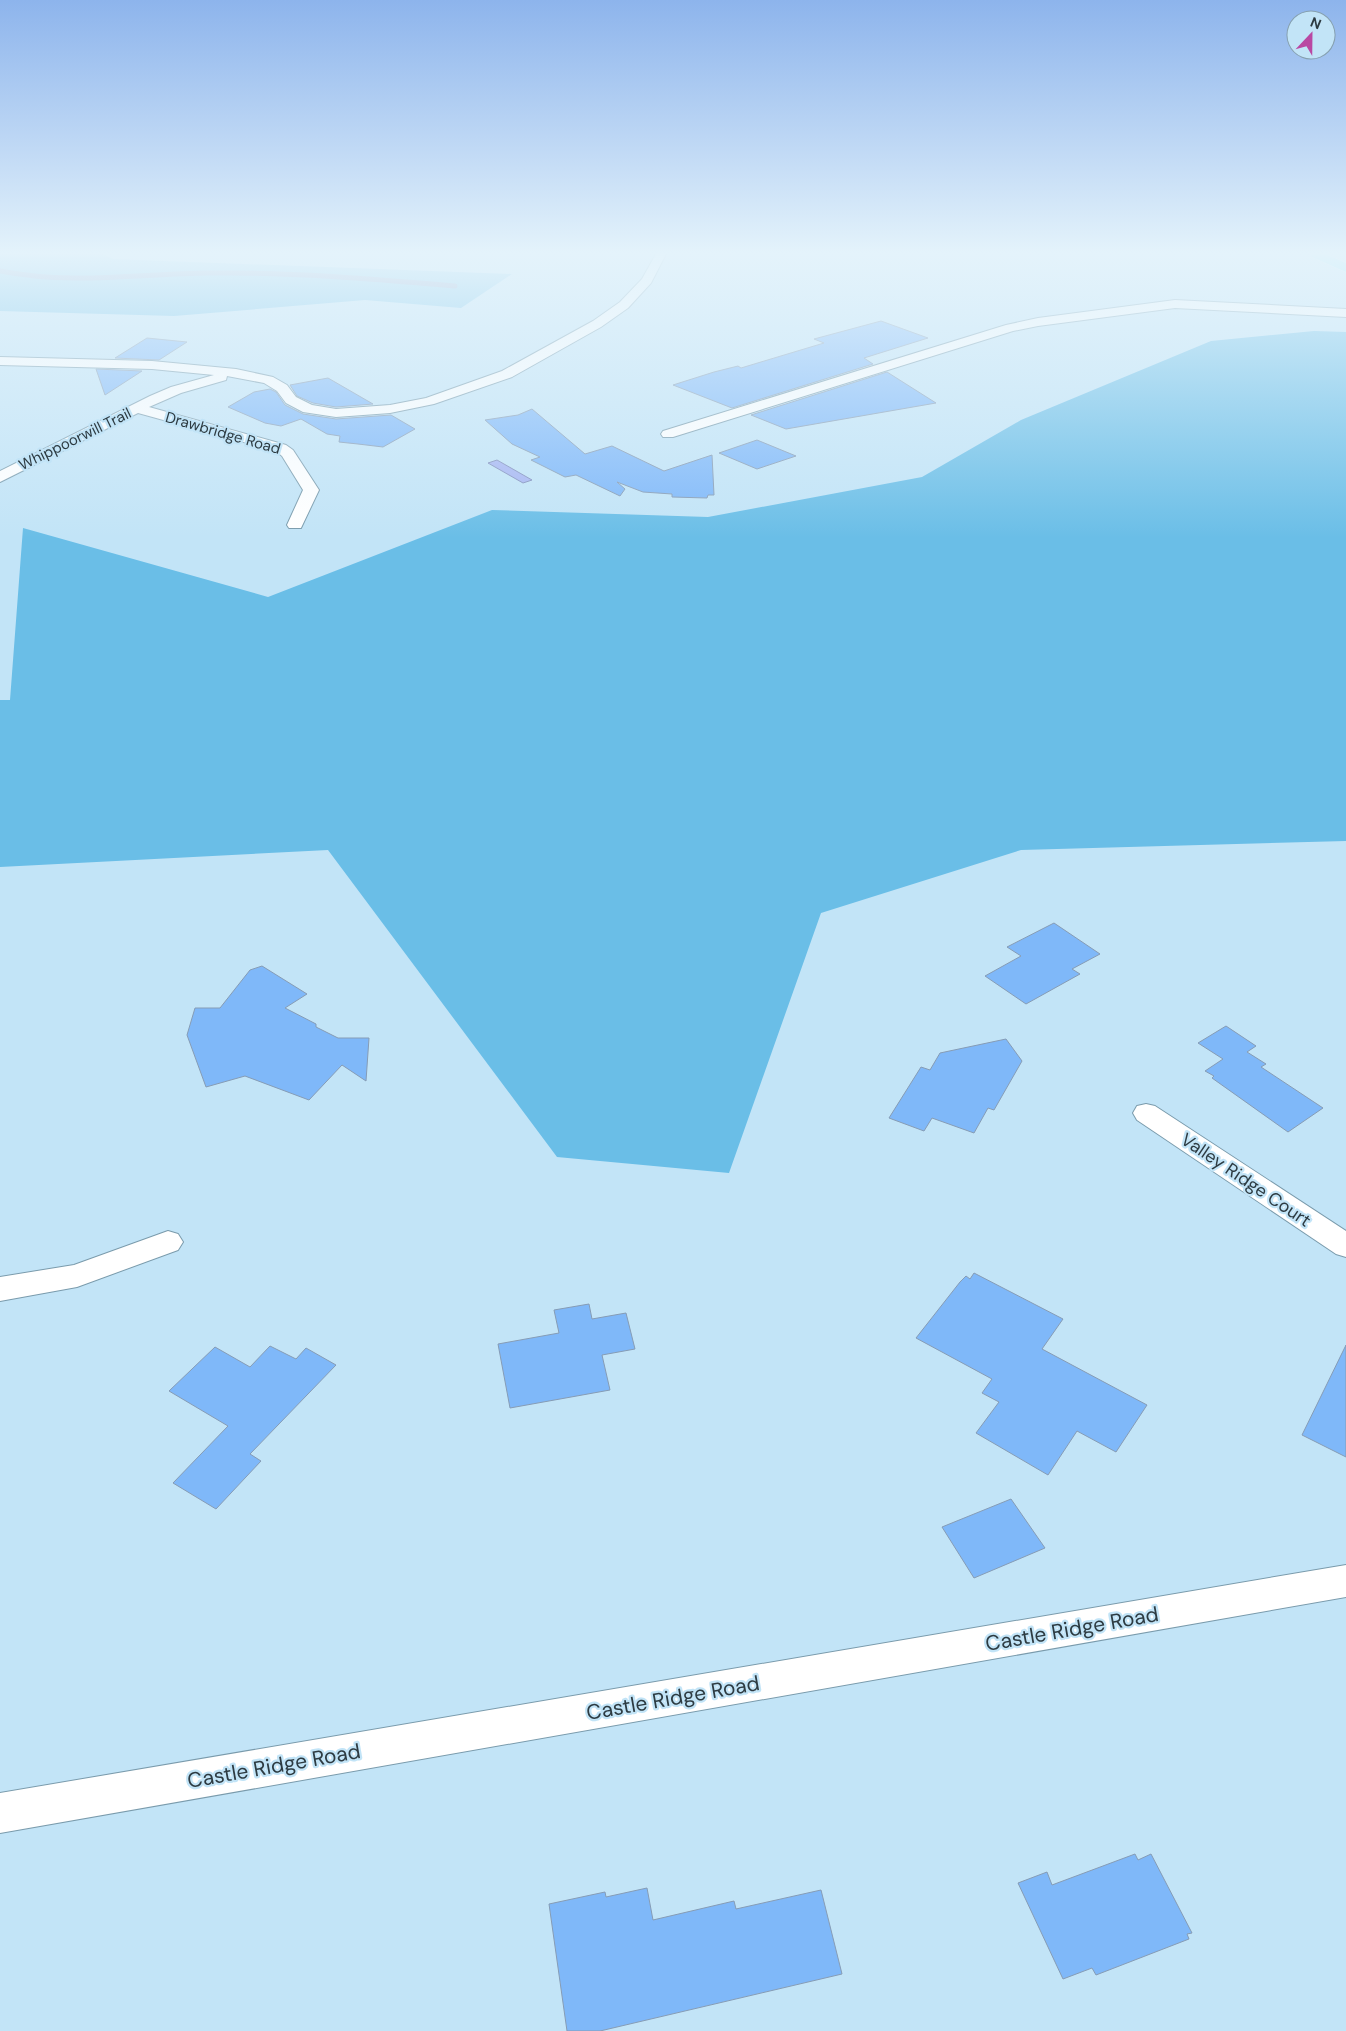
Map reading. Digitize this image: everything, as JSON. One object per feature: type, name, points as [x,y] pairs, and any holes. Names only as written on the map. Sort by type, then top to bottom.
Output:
[{"type":"street","points":[[0,361],[152,365],[236,373],[268,380],[282,388],[292,400],[308,409],[336,413],[390,409],[429,401],[507,374],[552,349]]},
{"type":"street","points":[[668,434],[946,349]]},
{"type":"street","name":"Whippoorwill Trail","points":[[0,476],[176,390],[236,373]]},
{"type":"street","name":"Drawbridge Road","points":[[136,408],[281,448],[288,453],[311,490],[295,525]]},
{"type":"street","name":"Valley Ridge Court","points":[[1146,1113],[1346,1246]]},
{"type":"street","points":[[0,1289],[77,1276],[168,1242]]},
{"type":"street","name":"Castle Ridge Road","points":[[0,1813],[1346,1582]]},
{"type":"shaded area","points":[[1192,349],[1346,349],[1346,841],[1021,850],[821,913],[729,1173],[557,1157],[328,850],[0,867],[0,700],[10,700],[23,528],[268,597],[492,510],[708,517],[922,477],[1021,420]]},
{"type":"shaded area","points":[[497,460],[532,480],[523,483],[488,463]]},
{"type":"building","points":[[130,349],[176,349],[159,360],[115,358]]},
{"type":"building","points":[[805,349],[894,349],[864,358],[873,364],[732,408],[673,385],[738,366],[741,368]]},
{"type":"building","points":[[96,369],[142,371],[105,395]]},
{"type":"building","points":[[887,372],[936,403],[786,429],[751,415]]},
{"type":"building","points":[[328,378],[373,404],[336,407],[313,403],[297,396],[290,385]]},
{"type":"building","points":[[270,389],[276,392],[285,405],[303,414],[336,419],[391,415],[415,429],[383,447],[339,442],[340,436],[327,434],[301,419],[281,426],[265,423],[228,407],[254,392]]},
{"type":"building","points":[[532,409],[585,454],[612,446],[664,471],[712,455],[714,495],[708,495],[707,498],[672,497],[672,494],[643,492],[617,482],[625,489],[620,496],[576,475],[565,477],[531,460],[540,457],[512,444],[485,420],[518,415]]},
{"type":"building","points":[[757,440],[796,456],[757,469],[719,453]]},
{"type":"building","points":[[1054,923],[1100,954],[1072,969],[1080,974],[1026,1004],[985,976],[1021,956],[1007,947]]},
{"type":"building","points":[[262,966],[307,994],[285,1008],[338,1038],[369,1038],[366,1081],[342,1065],[309,1100],[245,1076],[206,1087],[187,1035],[195,1008],[220,1008],[250,970]]},
{"type":"building","points":[[1226,1026],[1256,1046],[1247,1052],[1266,1064],[1261,1067],[1323,1108],[1288,1132],[1212,1078],[1214,1076],[1205,1071],[1223,1059],[1198,1043]]},
{"type":"building","points":[[1006,1039],[1022,1061],[994,1110],[988,1108],[974,1133],[932,1118],[924,1131],[889,1118],[921,1067],[930,1070],[940,1053]]},
{"type":"building","points":[[974,1273],[1063,1319],[1042,1349],[1147,1405],[1116,1452],[1077,1431],[1048,1475],[976,1433],[999,1402],[982,1393],[992,1379],[916,1338],[960,1282],[966,1276],[970,1279]]},
{"type":"building","points":[[589,1304],[592,1319],[626,1313],[635,1349],[602,1355],[610,1390],[510,1408],[498,1344],[559,1333],[554,1310]]},
{"type":"building","points":[[1346,1345],[1346,1457],[1302,1435]]},
{"type":"building","points":[[270,1346],[296,1359],[306,1348],[336,1365],[250,1454],[261,1461],[216,1509],[173,1483],[228,1426],[169,1391],[215,1347],[250,1367]]},
{"type":"building","points":[[1011,1499],[1045,1548],[974,1578],[942,1527]]},
{"type":"building","points":[[1135,1854],[1138,1860],[1151,1854],[1192,1933],[1187,1934],[1189,1939],[1096,1975],[1092,1968],[1063,1979],[1018,1883],[1047,1872],[1052,1885]]},
{"type":"building","points":[[647,1888],[653,1920],[734,1901],[736,1909],[821,1890],[842,1974],[600,2031],[567,2031],[549,1904],[605,1892],[606,1897]]}]
